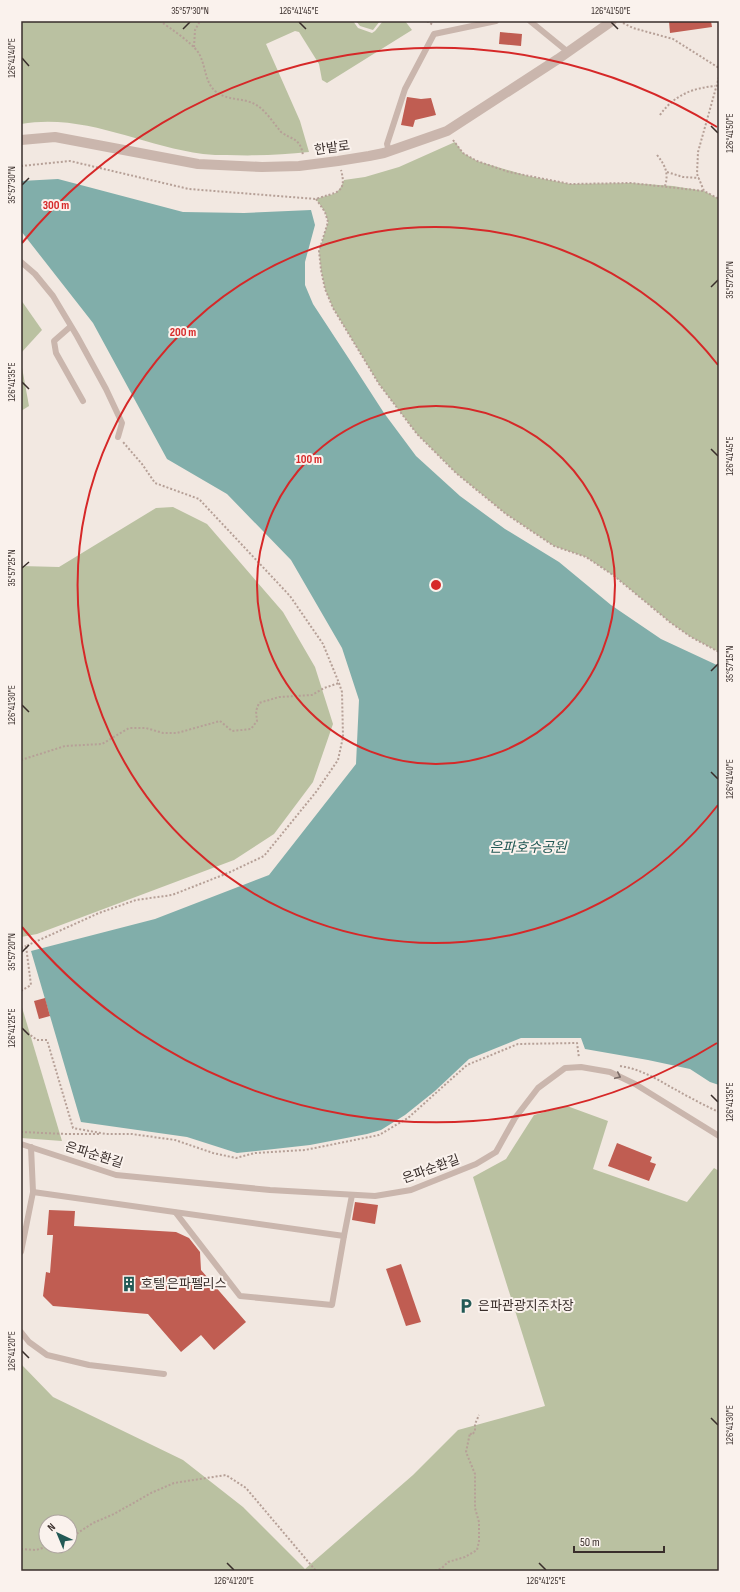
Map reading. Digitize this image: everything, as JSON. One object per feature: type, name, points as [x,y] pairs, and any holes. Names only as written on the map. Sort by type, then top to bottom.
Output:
[{"type":"street","name":"한밭로","points":[[21,140],[55,136],[198,164],[262,167],[305,165],[384,153],[447,131],[568,52],[612,21]]},
{"type":"lane","points":[[389,150],[387,144],[405,89],[434,34],[496,21]]},
{"type":"lane","points":[[530,21],[568,52]]},
{"type":"lane","points":[[21,262],[35,274],[53,296],[70,327],[77,336],[106,389],[122,423],[118,437]]},
{"type":"lane","points":[[70,327],[54,341],[56,353],[83,401]]},
{"type":"lane","name":"은파순환길","points":[[21,1144],[116,1175],[270,1190],[375,1196],[411,1190],[476,1164],[496,1152],[515,1118],[538,1088],[565,1068],[580,1067],[610,1072],[635,1084],[719,1136]]},
{"type":"lane","points":[[21,1252],[33,1192],[31,1147]]},
{"type":"lane","points":[[33,1192],[344,1236]]},
{"type":"lane","points":[[176,1213],[240,1296],[332,1305],[352,1195]]},
{"type":"lane","points":[[21,1332],[29,1342],[47,1355],[89,1365],[164,1374]]},
{"type":"path","points":[[160,21],[199,53],[210,85],[215,91],[226,97],[249,101],[257,105],[280,132],[290,136],[300,144],[303,150],[305,165]]},
{"type":"path","points":[[194,48],[195,30],[200,21]]},
{"type":"path","points":[[618,21],[633,28],[673,39],[719,68]]},
{"type":"path","points":[[704,191],[697,174],[698,152],[719,77]]},
{"type":"path","points":[[660,115],[669,104],[681,95],[702,87],[716,86]]},
{"type":"path","points":[[447,131],[463,153],[477,162],[509,172],[570,184],[631,183],[704,191],[719,199]]},
{"type":"path","points":[[657,154],[667,172],[667,179],[664,186]]},
{"type":"path","points":[[21,166],[70,161],[189,189],[316,199],[335,194],[340,190],[344,180],[338,161]]},
{"type":"path","points":[[667,172],[683,177],[699,178]]},
{"type":"path","points":[[316,199],[325,212],[328,222],[319,251],[325,290],[332,308],[379,384],[417,434],[456,473],[506,514],[554,546],[586,558],[608,571],[691,638],[719,652]]},
{"type":"path","points":[[21,948],[99,913],[136,900],[172,895],[228,873],[264,856],[316,792],[338,760],[343,737],[342,692],[339,683],[323,644],[290,596],[199,499],[155,483],[142,464],[118,437]]},
{"type":"path","points":[[21,760],[65,746],[102,744],[129,728],[146,728],[164,733],[177,733],[220,721],[232,731],[251,729],[257,721],[256,711],[259,703],[279,697],[312,695],[339,683]]},
{"type":"path","points":[[22,990],[32,985],[26,946]]},
{"type":"path","points":[[21,1028],[37,1040],[48,1040],[73,1128],[106,1134]]},
{"type":"path","points":[[21,1132],[132,1134],[175,1140],[214,1153],[236,1158],[255,1153],[305,1150],[379,1135],[408,1118],[468,1065],[518,1044],[577,1043],[579,1060]]},
{"type":"path","points":[[618,1066],[630,1067],[650,1075],[690,1098],[719,1112]]},
{"type":"path","points":[[435,1571],[442,1568],[448,1562],[466,1557],[477,1550],[479,1542],[479,1522],[475,1508],[475,1474],[466,1452],[468,1436],[470,1433],[472,1435],[475,1432],[475,1424],[479,1415]]},
{"type":"path","points":[[78,1533],[93,1523],[114,1514],[151,1493],[174,1483],[226,1475],[246,1488],[316,1571]]},
{"type":"path","points":[[21,1549],[38,1549]]},
{"type":"green space","points":[[21,21],[353,21],[358,28],[372,33],[383,21],[405,21],[412,30],[327,83],[322,80],[319,64],[299,32],[295,31],[266,44],[300,121],[309,152],[268,155],[218,155],[180,150],[113,132],[68,123],[45,122],[21,124]]},
{"type":"green space","points":[[356,21],[380,21],[373,30],[360,26]]},
{"type":"green space","points":[[455,142],[463,153],[477,161],[528,176],[570,184],[631,183],[673,186],[704,191],[719,199],[719,652],[691,637],[671,623],[613,575],[586,557],[554,546],[506,514],[456,473],[417,434],[379,384],[333,308],[325,289],[319,251],[328,222],[325,212],[316,199],[333,194],[339,190],[344,180],[365,177],[399,167]]},
{"type":"green space","points":[[21,300],[42,330],[21,353]]},
{"type":"green space","points":[[21,362],[29,406],[21,411]]},
{"type":"green space","points":[[173,507],[207,524],[283,612],[315,667],[333,724],[313,782],[274,834],[234,860],[37,934],[21,937],[21,566],[59,567],[156,508]]},
{"type":"green space","points":[[21,1004],[62,1141],[21,1138]]},
{"type":"green space","points":[[567,1106],[608,1121],[593,1169],[687,1202],[714,1168],[719,1171],[719,1571],[21,1571],[21,1364],[53,1397],[183,1460],[243,1507],[305,1569],[413,1475],[458,1430],[545,1406],[473,1177],[506,1159],[534,1115]]},
{"type":"water","name":"은파호수공원","points":[[58,179],[183,212],[244,213],[311,210],[315,225],[305,262],[305,285],[313,304],[384,413],[416,456],[460,496],[505,529],[559,562],[611,605],[661,639],[719,666],[719,1085],[710,1082],[690,1069],[585,1049],[581,1038],[521,1038],[469,1059],[435,1091],[405,1115],[381,1130],[310,1145],[237,1153],[187,1137],[81,1122],[31,951],[155,919],[269,875],[356,764],[359,700],[342,648],[291,560],[227,494],[167,459],[93,323],[21,231],[21,181]]},
{"type":"building","points":[[669,21],[711,21],[712,27],[670,33]]},
{"type":"building","points":[[500,32],[522,34],[521,46],[499,44]]},
{"type":"building","points":[[407,97],[421,99],[431,98],[436,115],[415,120],[413,127],[401,125]]},
{"type":"building","points":[[45,998],[50,1016],[39,1019],[34,1001]]},
{"type":"building","points":[[617,1143],[652,1157],[650,1162],[656,1164],[649,1181],[608,1166]]},
{"type":"building","points":[[355,1202],[378,1205],[375,1224],[352,1220]]},
{"type":"building","name":"호텔 은파펠리스","points":[[49,1210],[75,1211],[74,1226],[176,1232],[189,1238],[200,1252],[201,1270],[246,1322],[214,1350],[201,1335],[181,1352],[148,1314],[53,1306],[43,1296],[46,1272],[50,1273],[53,1235],[47,1235]]},
{"type":"building","points":[[401,1264],[421,1322],[406,1326],[386,1269]]},
{"type":"place","name":"호텔 은파펠리스","points":[[129,1284]]},
{"type":"place","name":"은파관광지주차장","points":[[466,1306]]}]
